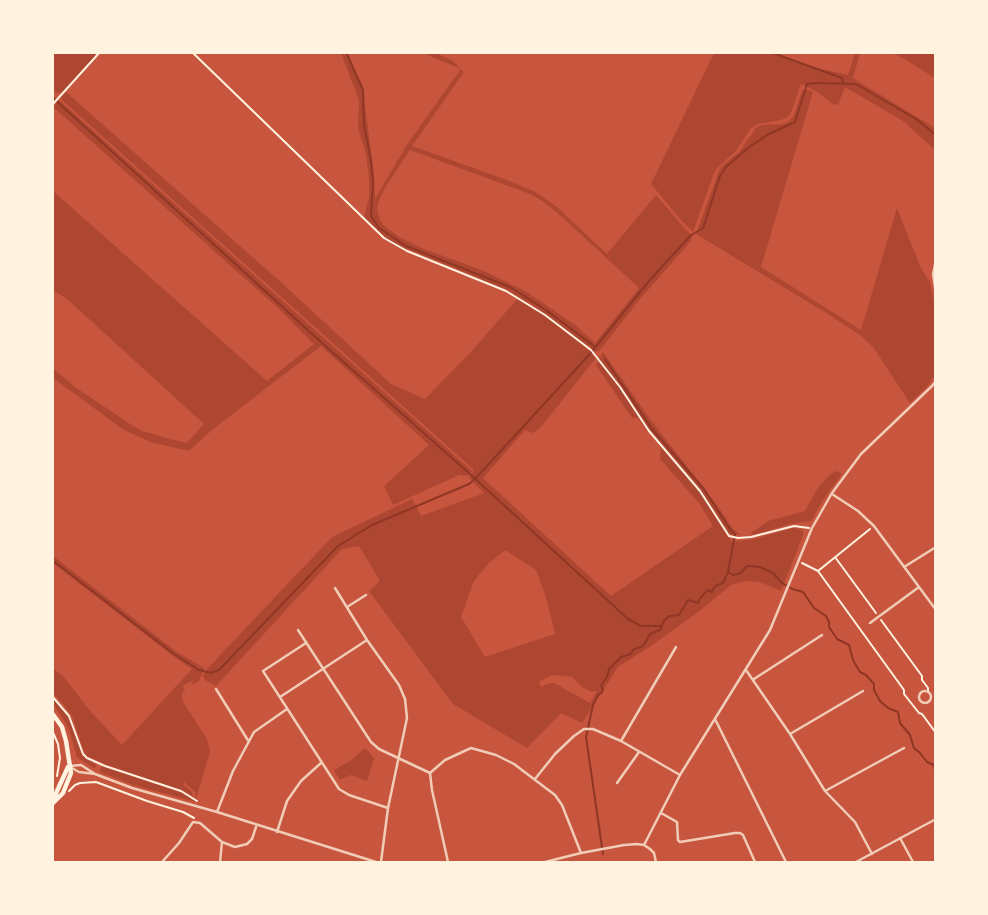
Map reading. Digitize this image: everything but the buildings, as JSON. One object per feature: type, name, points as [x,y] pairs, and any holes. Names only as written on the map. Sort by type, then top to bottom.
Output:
[{"type":"main road","points":[[52,713],[66,741],[69,766],[52,803]]},
{"type":"street","points":[[936,260],[933,274],[936,293]]},
{"type":"street","points":[[644,845],[680,775],[770,630],[811,528],[832,494],[861,454],[936,381]]},
{"type":"street","points":[[832,494],[858,511],[874,526],[936,610]]},
{"type":"street","points":[[904,567],[936,547]]},
{"type":"street","points":[[870,623],[919,587]]},
{"type":"street","points":[[69,766],[81,765],[95,774],[132,788],[379,863],[407,719],[405,699],[399,685],[335,589]]},
{"type":"street","points":[[347,607],[366,595]]},
{"type":"street","points":[[298,630],[371,742],[379,749],[430,773]]},
{"type":"street","points":[[754,679],[822,635]]},
{"type":"street","points":[[280,697],[367,640]]},
{"type":"street","points":[[307,643],[262,671],[338,789],[388,808]]},
{"type":"street","points":[[621,741],[676,647]]},
{"type":"street","points":[[746,669],[825,791],[850,815],[872,854]]},
{"type":"street","points":[[216,689],[249,742]]},
{"type":"street","points":[[790,734],[863,691]]},
{"type":"street","points":[[929,702],[931,698],[928,692],[924,691],[919,696],[922,702],[929,702],[936,699]]},
{"type":"street","points":[[217,812],[233,771],[254,732],[287,709]]},
{"type":"street","points":[[715,719],[786,863]]},
{"type":"street","points":[[535,779],[555,754],[584,729],[593,729],[621,741],[680,775]]},
{"type":"street","points":[[430,773],[445,760],[471,748],[484,750],[514,764],[555,795],[562,805],[581,853]]},
{"type":"street","points":[[825,791],[904,748]]},
{"type":"street","points":[[617,783],[639,752]]},
{"type":"street","points":[[276,832],[287,801],[300,781],[321,764]]},
{"type":"street","points":[[69,766],[79,772],[95,774]]},
{"type":"street","points":[[430,773],[448,863]]},
{"type":"street","points":[[661,813],[677,822],[680,842],[740,833],[755,863]]},
{"type":"street","points":[[856,863],[936,819]]},
{"type":"street","points":[[162,863],[194,822],[200,822],[222,842],[235,847],[247,844],[252,839],[256,825]]},
{"type":"street","points":[[900,838],[913,863]]},
{"type":"street","points":[[220,863],[222,842]]},
{"type":"street","points":[[545,863],[632,844],[644,845],[654,853],[656,863]]},
{"type":"path","points":[[53,104],[100,52]]},
{"type":"path","points":[[192,52],[384,238],[407,251],[506,291],[545,315],[591,350],[649,431],[700,491],[729,536],[751,537],[794,526],[811,528]]},
{"type":"path","points":[[818,571],[874,526]]},
{"type":"path","points":[[835,557],[922,676],[928,692]]},
{"type":"path","points":[[799,561],[818,571],[904,690],[904,694],[936,733]]},
{"type":"path","points":[[52,695],[69,716],[83,754],[88,758],[185,793],[203,803],[201,808]]},
{"type":"path","points":[[52,730],[60,758],[57,779]]},
{"type":"path","points":[[75,785],[96,782],[183,812],[197,820]]},
{"type":"shaded area","points":[[52,53],[98,53],[63,92],[58,93],[53,90]]},
{"type":"shaded area","points":[[341,53],[347,53],[363,91],[375,199],[406,146],[461,69],[464,72],[412,146],[534,191],[557,207],[607,254],[656,195],[692,235],[691,241],[596,352],[531,304],[507,290],[395,244],[374,228],[364,217],[369,198],[369,178],[366,154],[358,128],[359,100]],"holes":[[[410,150],[530,194],[562,217],[639,288],[595,343],[574,324],[525,291],[484,271],[401,238],[385,227],[377,209],[386,186]]]},
{"type":"shaded area","points":[[423,53],[436,53],[453,61],[461,69]]},
{"type":"shaded area","points":[[714,53],[774,53],[804,65],[848,75],[855,53],[860,53],[853,78],[935,128],[935,150],[903,121],[845,87],[838,104],[834,105],[816,91],[801,84],[788,117],[751,128],[736,151],[718,167],[693,232],[651,184]]},
{"type":"shaded area","points":[[893,53],[935,53],[935,78],[906,60]]},
{"type":"shaded area","points":[[805,89],[813,92],[761,267],[861,330],[897,208],[921,268],[930,282],[935,306],[935,375],[910,403],[873,347],[860,335],[696,234],[720,168],[740,151],[756,128],[789,121]]},
{"type":"shaded area","points":[[66,92],[284,285],[391,384],[425,399],[518,298],[590,351],[596,358],[545,422],[532,433],[525,430],[483,478],[611,596],[713,526],[699,503],[660,459],[661,448],[638,418],[632,418],[596,365],[603,352],[650,419],[733,529],[741,535],[726,534],[732,542],[793,528],[804,533],[781,591],[760,582],[745,581],[731,585],[698,612],[618,667],[582,723],[561,713],[527,748],[453,704],[369,591],[380,581],[359,546],[342,549],[216,686],[205,680],[203,676],[207,669],[332,537],[412,499],[421,516],[484,493],[469,478],[474,470],[61,97]],"holes":[[[505,550],[536,570],[555,634],[485,657],[461,617],[474,581],[489,563]],[[552,675],[572,677],[582,687],[592,692],[597,691],[590,703],[554,683],[541,687],[539,682]]]},
{"type":"shaded area","points":[[59,100],[472,471],[468,476],[459,475],[393,505],[384,486],[429,445],[321,346],[212,430],[189,451],[150,442],[124,430],[53,378],[53,368],[75,387],[142,431],[187,443],[204,424],[67,299],[53,290],[53,191],[267,381],[314,344],[279,309],[53,107]]},
{"type":"shaded area","points":[[837,471],[842,474],[811,521],[753,535],[751,533],[768,521],[805,511],[819,486]]},
{"type":"shaded area","points":[[53,556],[177,652],[204,668],[199,681],[193,685],[191,681],[183,686],[185,691],[182,693],[183,702],[207,739],[210,752],[196,799],[195,792],[184,782],[193,797],[186,792],[107,765],[84,752],[72,716],[53,693],[53,669],[63,676],[91,712],[122,745],[192,669],[53,563]]},
{"type":"shaded area","points":[[52,697],[69,717],[82,754],[95,764],[95,768],[77,757],[69,729]]},
{"type":"shaded area","points":[[365,748],[374,758],[367,781],[351,775],[340,780],[334,770]]},
{"type":"shaded area","points":[[103,766],[185,794],[200,803],[133,785],[101,772]]},
{"type":"waterway","points":[[346,52],[363,90],[364,125],[373,182],[371,216],[379,228],[406,246],[510,287],[594,346]]},
{"type":"waterway","points":[[770,52],[842,78],[843,83]]},
{"type":"waterway","points":[[52,560],[174,654],[199,670],[211,673],[219,670],[338,546],[372,525],[469,484],[475,479],[589,355],[649,281],[690,236],[703,228],[720,176],[726,167],[767,135],[795,122],[807,84],[856,84],[916,119],[936,135]]},
{"type":"waterway","points":[[52,97],[628,619],[641,626],[662,626]]},
{"type":"waterway","points":[[605,359],[652,429],[703,488],[735,534],[728,572]]},
{"type":"waterway","points":[[603,854],[586,737],[593,705],[602,692],[601,686],[609,669],[621,657],[643,646],[650,634],[660,630],[669,616],[679,615],[688,600],[698,603],[708,590],[712,592],[715,586],[723,583],[728,572],[733,575],[741,573],[747,566],[760,567],[773,573],[782,583],[803,592],[814,608],[826,616],[837,639],[849,645],[860,672],[874,684],[880,701],[898,712],[900,723],[910,735],[914,748],[927,762],[934,765],[936,775]]}]
